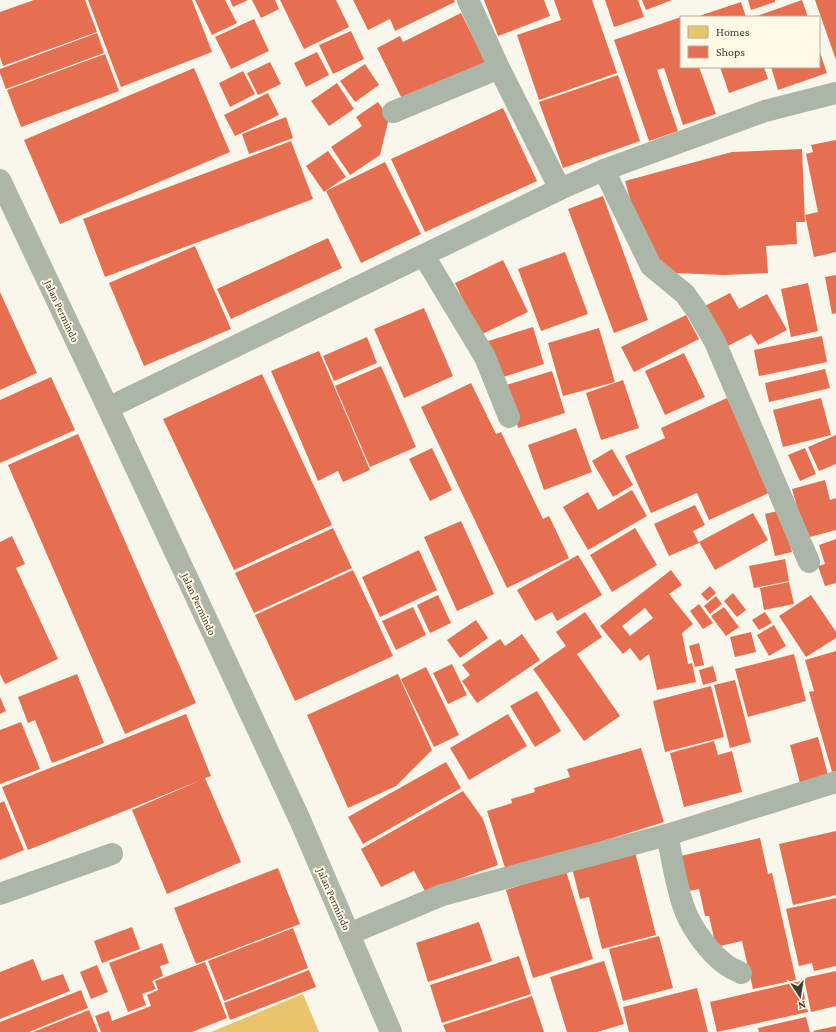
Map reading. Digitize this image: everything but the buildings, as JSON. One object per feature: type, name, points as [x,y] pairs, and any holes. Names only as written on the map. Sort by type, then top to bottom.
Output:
[{"type":"main road","name":"Jalan Permindo","points":[[0,180],[300,820],[391,1032]]},
{"type":"street","points":[[468,0],[560,189]]},
{"type":"street","points":[[393,112],[500,68]]},
{"type":"street","points":[[108,408],[560,189],[604,170],[765,111],[836,93]]},
{"type":"street","points":[[604,170],[651,266],[685,294],[699,314],[715,342],[809,562]]},
{"type":"street","points":[[424,256],[485,357],[509,417]]},
{"type":"street","points":[[349,934],[442,895],[667,835],[836,782]]},
{"type":"street","points":[[667,835],[686,913],[694,929],[715,955],[725,964],[741,973]]},
{"type":"street","points":[[0,894],[112,854]]}]
